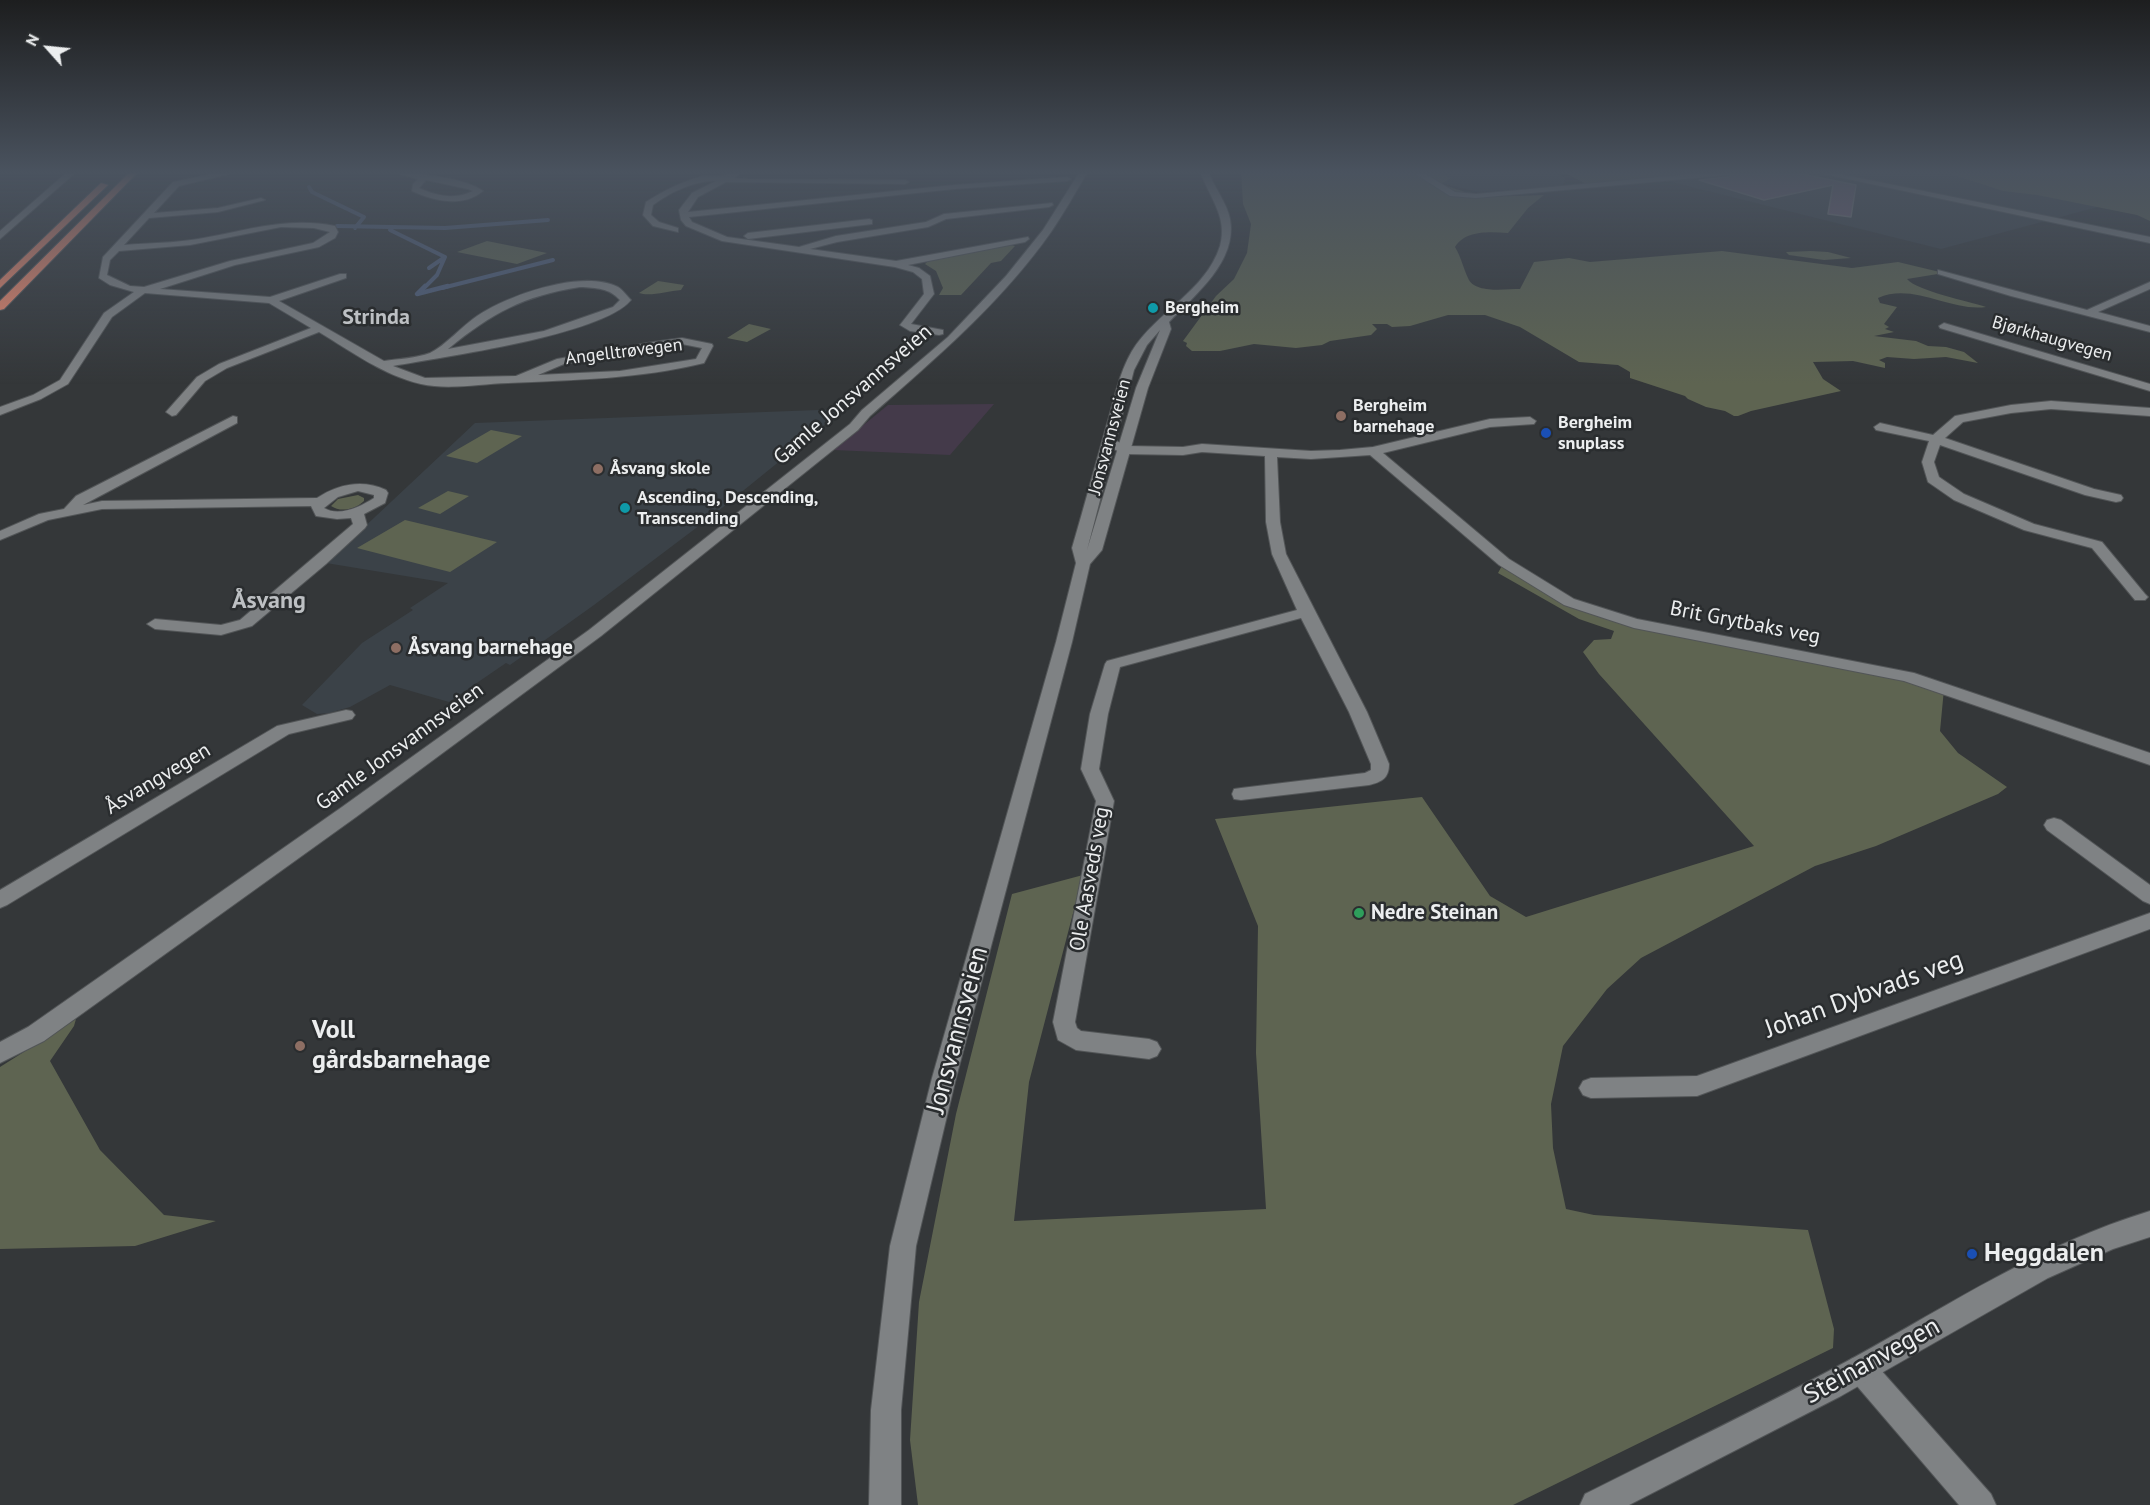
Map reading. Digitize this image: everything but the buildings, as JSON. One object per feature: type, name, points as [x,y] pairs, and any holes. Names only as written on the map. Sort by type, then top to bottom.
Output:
[{"type":"highway","points":[[0,285],[43,243]]},
{"type":"highway","points":[[0,308],[64,243]]},
{"type":"street","name":"Angelltrøvegen","points":[[121,243],[106,259],[102,276],[113,283],[142,291],[271,300],[343,276]]},
{"type":"street","points":[[117,248],[181,243]]},
{"type":"street","points":[[0,411],[37,397],[64,382],[108,315],[142,291],[233,263],[319,243]]},
{"type":"street","points":[[715,243],[732,249],[806,256],[861,266],[885,267],[1003,243]]},
{"type":"street","points":[[753,243],[896,264],[923,274],[929,283],[928,298],[905,325],[914,329],[939,332]]},
{"type":"street","points":[[798,250],[819,243]]},
{"type":"street","name":"Gamle Jonsvannsveien","points":[[0,1053],[36,1034],[368,798],[604,626],[854,427],[866,413],[952,339],[1036,243]]},
{"type":"street","name":"Jonsvannsveien","points":[[885,1505],[886,1410],[903,1246],[944,1078],[1064,642],[1083,563],[1079,548],[1132,361],[1154,329],[1164,322],[1217,263],[1225,243]]},
{"type":"street","points":[[1941,272],[2150,329]]},
{"type":"street","name":"Angelltrøvegen","points":[[383,365],[546,334],[617,309],[626,300],[621,291],[609,286],[575,285],[540,291],[484,315],[434,355]]},
{"type":"street","points":[[2088,313],[2150,285]]},
{"type":"street","name":"Angelltrøvegen","points":[[271,300],[396,373],[424,381],[516,380],[668,368],[700,360],[708,346],[682,341],[561,361],[516,380]]},
{"type":"street","name":"Jonsvannsveien","points":[[1083,563],[1095,550],[1149,366],[1166,329],[1164,322]]},
{"type":"street","name":"Bjørkhaugvegen","points":[[1944,326],[2150,388]]},
{"type":"street","points":[[172,412],[201,378],[222,366],[318,329]]},
{"type":"street","points":[[2140,597],[2097,545],[2029,527],[1959,497],[1933,479],[1928,462],[1936,439],[1959,419],[2011,409],[2051,405],[2150,412]]},
{"type":"street","points":[[70,510],[81,499],[233,420]]},
{"type":"street","points":[[1108,442],[1182,451],[1202,448],[1311,455],[1372,451],[1490,423],[1530,421]]},
{"type":"street","points":[[1880,427],[1936,439],[2019,469],[2115,498]]},
{"type":"street","name":"Brit Grytbaks veg","points":[[1372,451],[1504,562],[1569,602],[1635,623],[1908,677],[2150,759]]},
{"type":"street","points":[[1241,794],[1369,779],[1380,773],[1380,764],[1358,712],[1279,554],[1275,540],[1271,452]]},
{"type":"street","points":[[352,488],[375,489],[381,493],[380,500],[357,513],[330,516],[321,513],[317,508],[320,502],[328,496],[352,488]]},
{"type":"street","points":[[0,536],[44,517],[102,505],[320,502]]},
{"type":"street","points":[[155,624],[221,630],[246,623],[321,561],[360,525],[357,513]]},
{"type":"street","name":"Ole Aasveds veg","points":[[1149,1049],[1076,1040],[1066,1033],[1064,1022],[1106,801],[1090,770],[1099,714],[1113,664],[1306,612]]},
{"type":"street","name":"Åsvangvegen","points":[[0,900],[283,730],[346,715]]},
{"type":"street","points":[[2054,825],[2150,896]]},
{"type":"street","name":"Johan Dybvads veg","points":[[1590,1088],[1697,1086],[2150,921]]},
{"type":"street","name":"Steinanvegen","points":[[1596,1505],[1861,1369],[2070,1253],[2150,1224]]},
{"type":"street","points":[[1861,1369],[1980,1505]]},
{"type":"shaded area","points":[[1918,243],[1963,243],[1941,249]]},
{"type":"shaded area","points":[[994,404],[950,455],[833,450],[888,405]]},
{"type":"shaded area","name":"Åsvang skole","points":[[844,409],[712,516],[594,605],[510,665],[506,663],[449,702],[390,685],[350,707],[329,713],[317,714],[302,705],[362,643],[413,610],[410,608],[448,583],[326,563],[475,423]]},
{"type":"green space","points":[[481,243],[498,243],[547,253],[517,264],[457,252]]},
{"type":"green space","points":[[1248,243],[1458,243],[1455,247],[1471,283],[1483,289],[1499,290],[1520,289],[1534,262],[1569,258],[1590,262],[1722,251],[1852,268],[1898,262],[1944,273],[1907,279],[1921,288],[1986,307],[1959,305],[1905,293],[1878,298],[1880,303],[1897,307],[1884,324],[1889,327],[1885,329],[1894,332],[1874,336],[1946,347],[1964,352],[1978,363],[1946,357],[1914,359],[1887,357],[1879,360],[1885,363],[1885,368],[1853,361],[1813,362],[1823,379],[1841,391],[1734,416],[1725,411],[1706,407],[1685,396],[1630,378],[1630,372],[1618,365],[1579,362],[1520,327],[1485,315],[1448,315],[1410,326],[1392,327],[1387,324],[1372,324],[1377,329],[1371,335],[1330,341],[1322,345],[1296,348],[1254,344],[1220,351],[1192,351],[1183,341],[1216,296],[1234,279],[1247,253]]},
{"type":"green space","points":[[1015,246],[1001,261],[991,263],[961,295],[939,295],[943,288],[936,271],[925,264],[930,259]]},
{"type":"green space","points":[[1786,252],[1828,252],[1851,258],[1824,260],[1789,255]]},
{"type":"green space","points":[[658,281],[684,285],[681,290],[653,294],[639,293]]},
{"type":"green space","points":[[749,324],[771,329],[747,342],[727,338]]},
{"type":"green space","points":[[491,430],[522,436],[477,463],[446,456]]},
{"type":"green space","points":[[448,491],[469,496],[440,514],[418,508]]},
{"type":"green space","points":[[358,495],[364,498],[364,501],[353,508],[344,510],[331,506],[338,499]]},
{"type":"green space","points":[[405,520],[497,542],[450,572],[357,548]]},
{"type":"green space","points":[[1504,562],[1569,602],[1634,623],[1944,689],[1940,731],[1958,753],[2007,787],[1998,794],[1876,846],[1815,866],[1641,958],[1607,989],[1563,1046],[1551,1104],[1553,1148],[1566,1209],[1594,1215],[1808,1230],[1834,1329],[1833,1348],[1513,1505],[918,1505],[910,1440],[919,1302],[956,1114],[1012,894],[1083,875],[1029,1082],[1014,1221],[1266,1209],[1256,1053],[1258,926],[1215,819],[1422,797],[1490,896],[1526,917],[1754,846],[1599,674],[1583,652],[1594,640],[1611,639],[1614,631],[1579,619],[1498,573]]},
{"type":"green space","points":[[76,1019],[74,1026],[50,1061],[100,1150],[164,1215],[216,1221],[135,1246],[0,1249],[0,1067]]},
{"type":"waterway","points":[[417,243],[445,257]]},
{"type":"waterway","points":[[424,288],[437,275],[445,257]]},
{"type":"waterway","points":[[429,268],[445,257]]},
{"type":"waterway","points":[[442,288],[553,260]]},
{"type":"waterway","points":[[425,286],[417,294],[448,286]]},
{"type":"place","name":"Bergheim","points":[[1153,308]]},
{"type":"place","name":"Bergheim barnehage","points":[[1341,416]]},
{"type":"place","name":"Bergheim snuplass","points":[[1546,433]]},
{"type":"place","name":"Åsvang skole","points":[[598,469]]},
{"type":"place","name":"Ascending, Descending, Transcending","points":[[625,508]]},
{"type":"place","name":"Åsvang barnehage","points":[[396,648]]},
{"type":"place","name":"Nedre Steinan","points":[[1359,913]]},
{"type":"place","name":"Voll gårdsbarnehage","points":[[300,1046]]},
{"type":"place","name":"Heggdalen","points":[[1972,1254]]},
{"type":"district","name":"Strinda","points":[[376,318]]},
{"type":"district","name":"Åsvang","points":[[269,601]]}]
